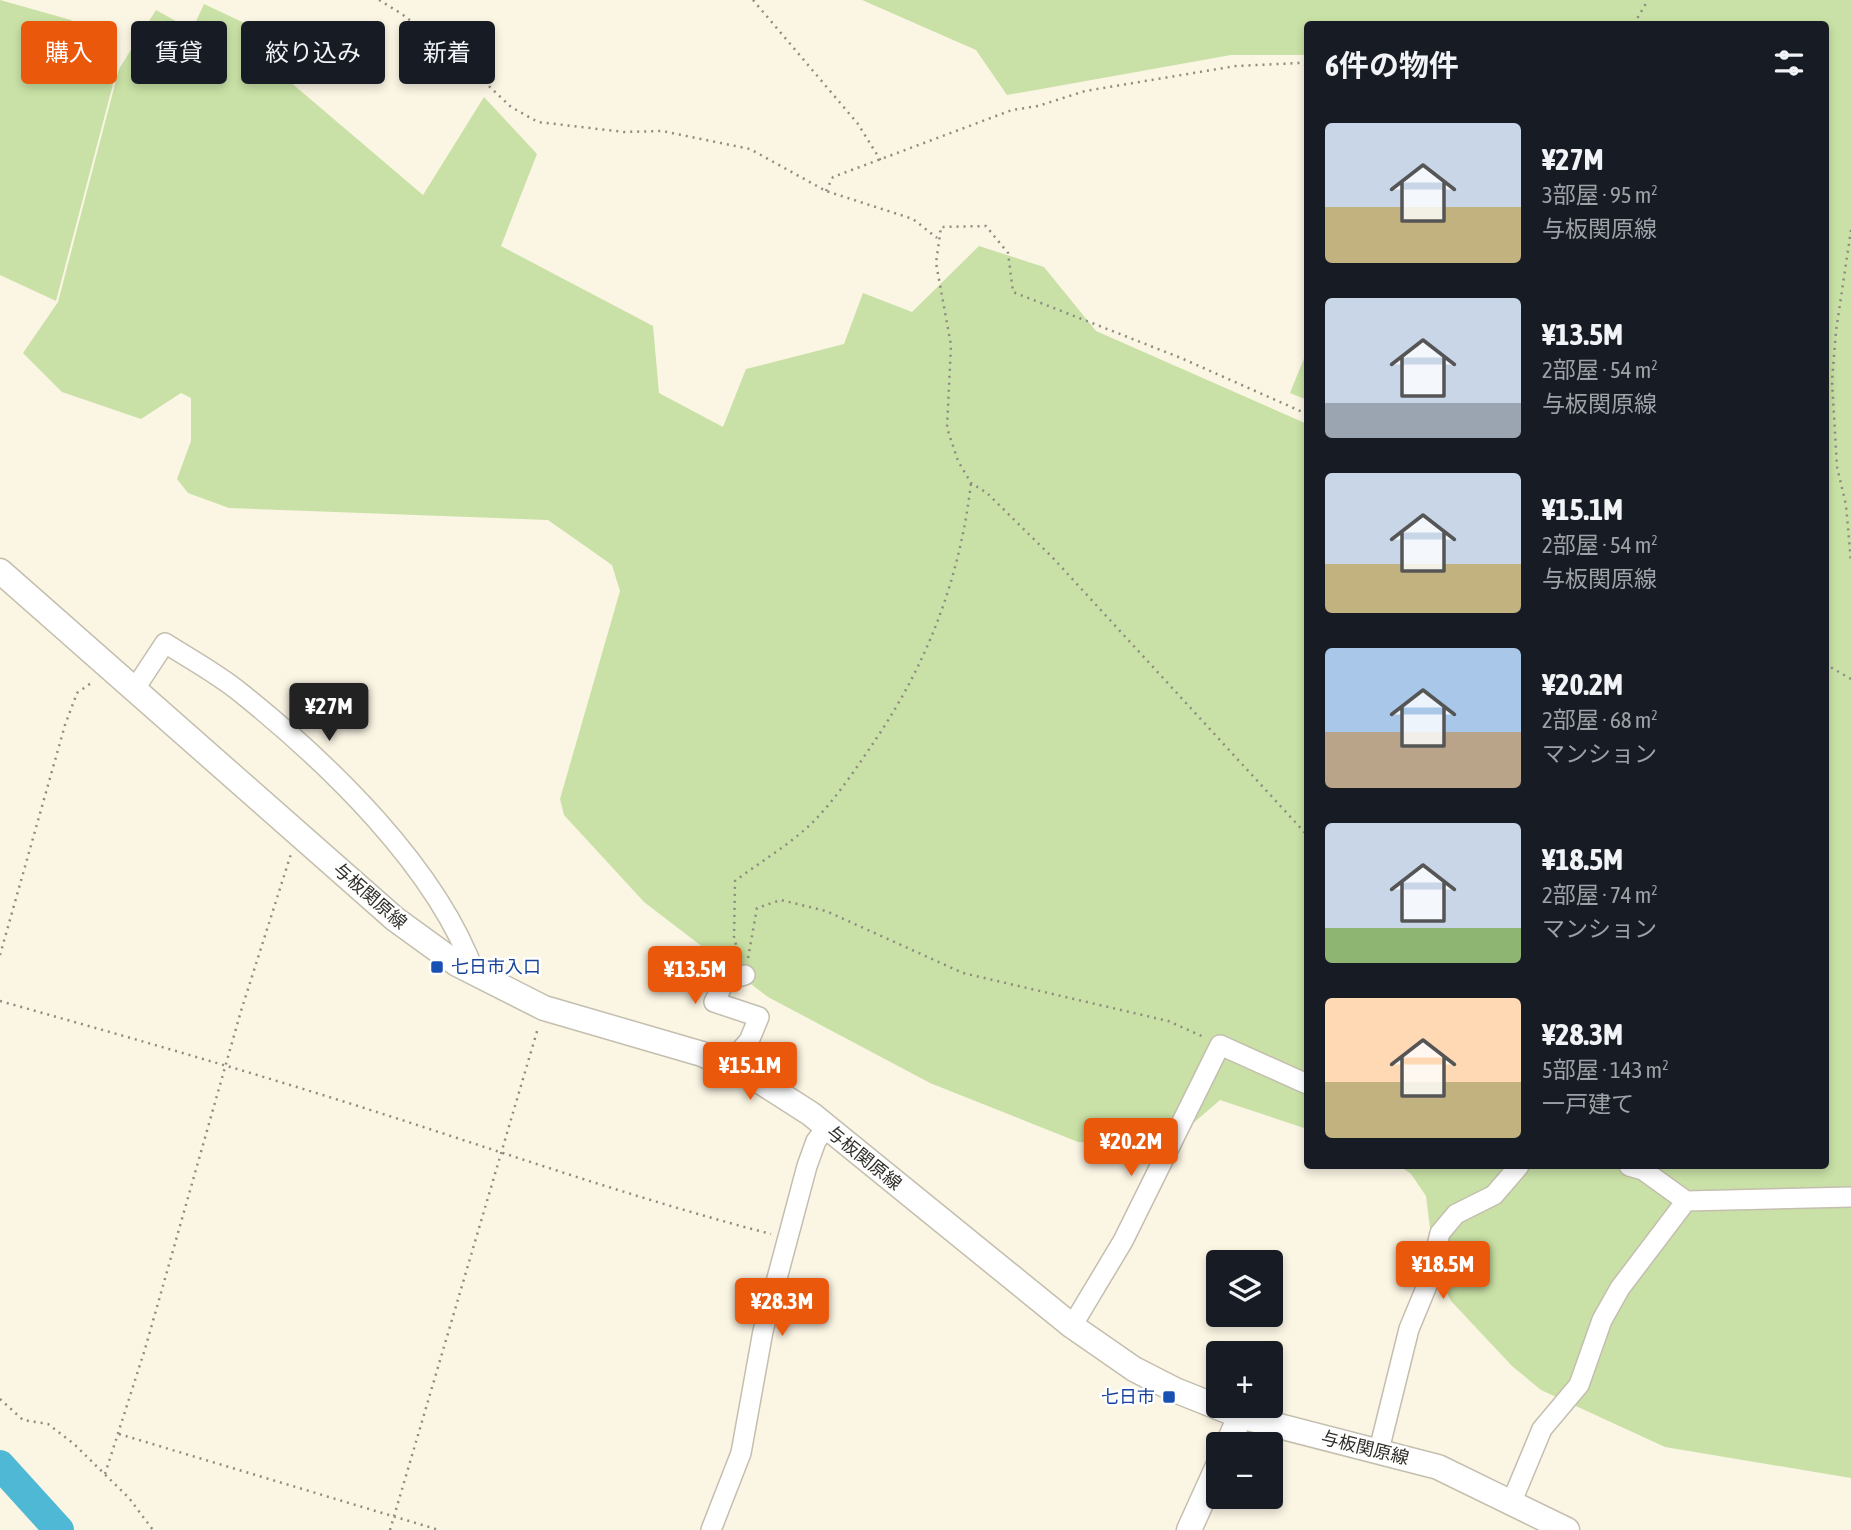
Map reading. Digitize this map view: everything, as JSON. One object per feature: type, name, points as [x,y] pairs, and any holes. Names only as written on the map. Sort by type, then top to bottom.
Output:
[{"type":"main road","name":"与板関原線","points":[[0,571],[395,919],[475,974],[544,1008],[666,1042],[727,1064],[758,1080],[827,1127],[1072,1326],[1134,1369],[1206,1402]]},
{"type":"main road","name":"与板関原線","points":[[1248,1418],[1438,1467],[1567,1530]]},
{"type":"main road","points":[[1189,1530],[1206,1492]]},
{"type":"street","points":[[134,690],[165,643],[240,692],[355,796],[426,884],[465,947],[475,974]]},
{"type":"street","points":[[727,1064],[749,1041],[759,1017],[714,1002],[725,981],[746,975]]},
{"type":"street","points":[[1072,1326],[1123,1241],[1220,1045],[1304,1083]]},
{"type":"street","points":[[711,1530],[741,1453],[763,1331],[807,1166],[816,1141],[827,1127]]},
{"type":"street","points":[[1379,1450],[1409,1329],[1429,1283],[1440,1233],[1456,1214],[1494,1195],[1516,1169]]},
{"type":"street","points":[[1640,1169],[1686,1200],[1851,1197]]},
{"type":"street","points":[[1512,1501],[1542,1429],[1579,1385],[1602,1320],[1614,1298],[1686,1200]]},
{"type":"path","points":[[379,0],[402,13],[453,54],[511,107],[538,122],[624,132],[662,131],[750,149],[826,191],[913,219],[937,238]]},
{"type":"path","points":[[753,0],[858,124],[881,161]]},
{"type":"path","points":[[1636,21],[1648,0]]},
{"type":"path","points":[[826,191],[833,177],[881,161],[978,121],[1084,91],[1236,65],[1304,65]]},
{"type":"path","points":[[1304,413],[1181,358],[1013,292],[1008,253],[986,226],[941,227],[937,238],[936,263],[951,345],[947,428],[958,461],[971,483],[987,493],[1054,559],[1304,832]]},
{"type":"path","points":[[1851,230],[1832,381],[1837,467],[1846,505],[1851,562]]},
{"type":"path","points":[[746,975],[734,938],[735,880],[811,823],[864,758],[897,710],[938,628],[965,531],[971,483]]},
{"type":"path","points":[[1829,666],[1851,679]]},
{"type":"path","points":[[0,956],[65,725],[77,693],[93,681],[116,673]]},
{"type":"path","points":[[105,1474],[291,854],[300,836]]},
{"type":"path","points":[[746,975],[757,908],[781,900],[826,911],[963,973],[1168,1021],[1220,1045]]},
{"type":"path","points":[[0,1001],[227,1065],[501,1154],[697,1214],[788,1238]]},
{"type":"path","points":[[390,1530],[544,1008]]},
{"type":"path","points":[[0,1399],[23,1420],[48,1424],[130,1498],[153,1530]]},
{"type":"path","points":[[119,1434],[439,1530]]},
{"type":"green space","points":[[0,0],[72,21],[21,21],[21,84],[113,84],[56,301],[0,275]]},
{"type":"green space","points":[[862,0],[1851,0],[1851,1478],[1665,1447],[1541,1390],[1512,1366],[1451,1301],[1435,1269],[1426,1196],[1411,1174],[1404,1169],[1829,1169],[1829,21],[1304,21],[1304,55],[1231,55],[1007,95],[976,50]]},
{"type":"green space","points":[[204,4],[241,21],[241,84],[293,84],[423,195],[484,97],[537,154],[501,246],[653,326],[659,393],[723,427],[746,369],[844,344],[863,293],[912,312],[979,246],[1044,267],[1096,331],[1304,423],[1304,1128],[1220,1100],[1168,1145],[1078,1142],[930,1083],[768,997],[644,902],[564,815],[560,799],[620,591],[612,565],[548,520],[229,508],[188,493],[177,479],[191,441],[191,398],[181,393],[141,419],[62,392],[23,353],[58,302],[119,69],[131,50],[131,84],[227,84],[227,21],[196,21]]},
{"type":"green space","points":[[156,10],[176,21],[149,21]]},
{"type":"green space","points":[[1304,358],[1304,399],[1290,393]]},
{"type":"waterway","points":[[0,1465],[59,1530]]},
{"type":"place","name":"七日市入口","points":[[437,967]]},
{"type":"place","name":"七日市","points":[[1169,1397]]}]
